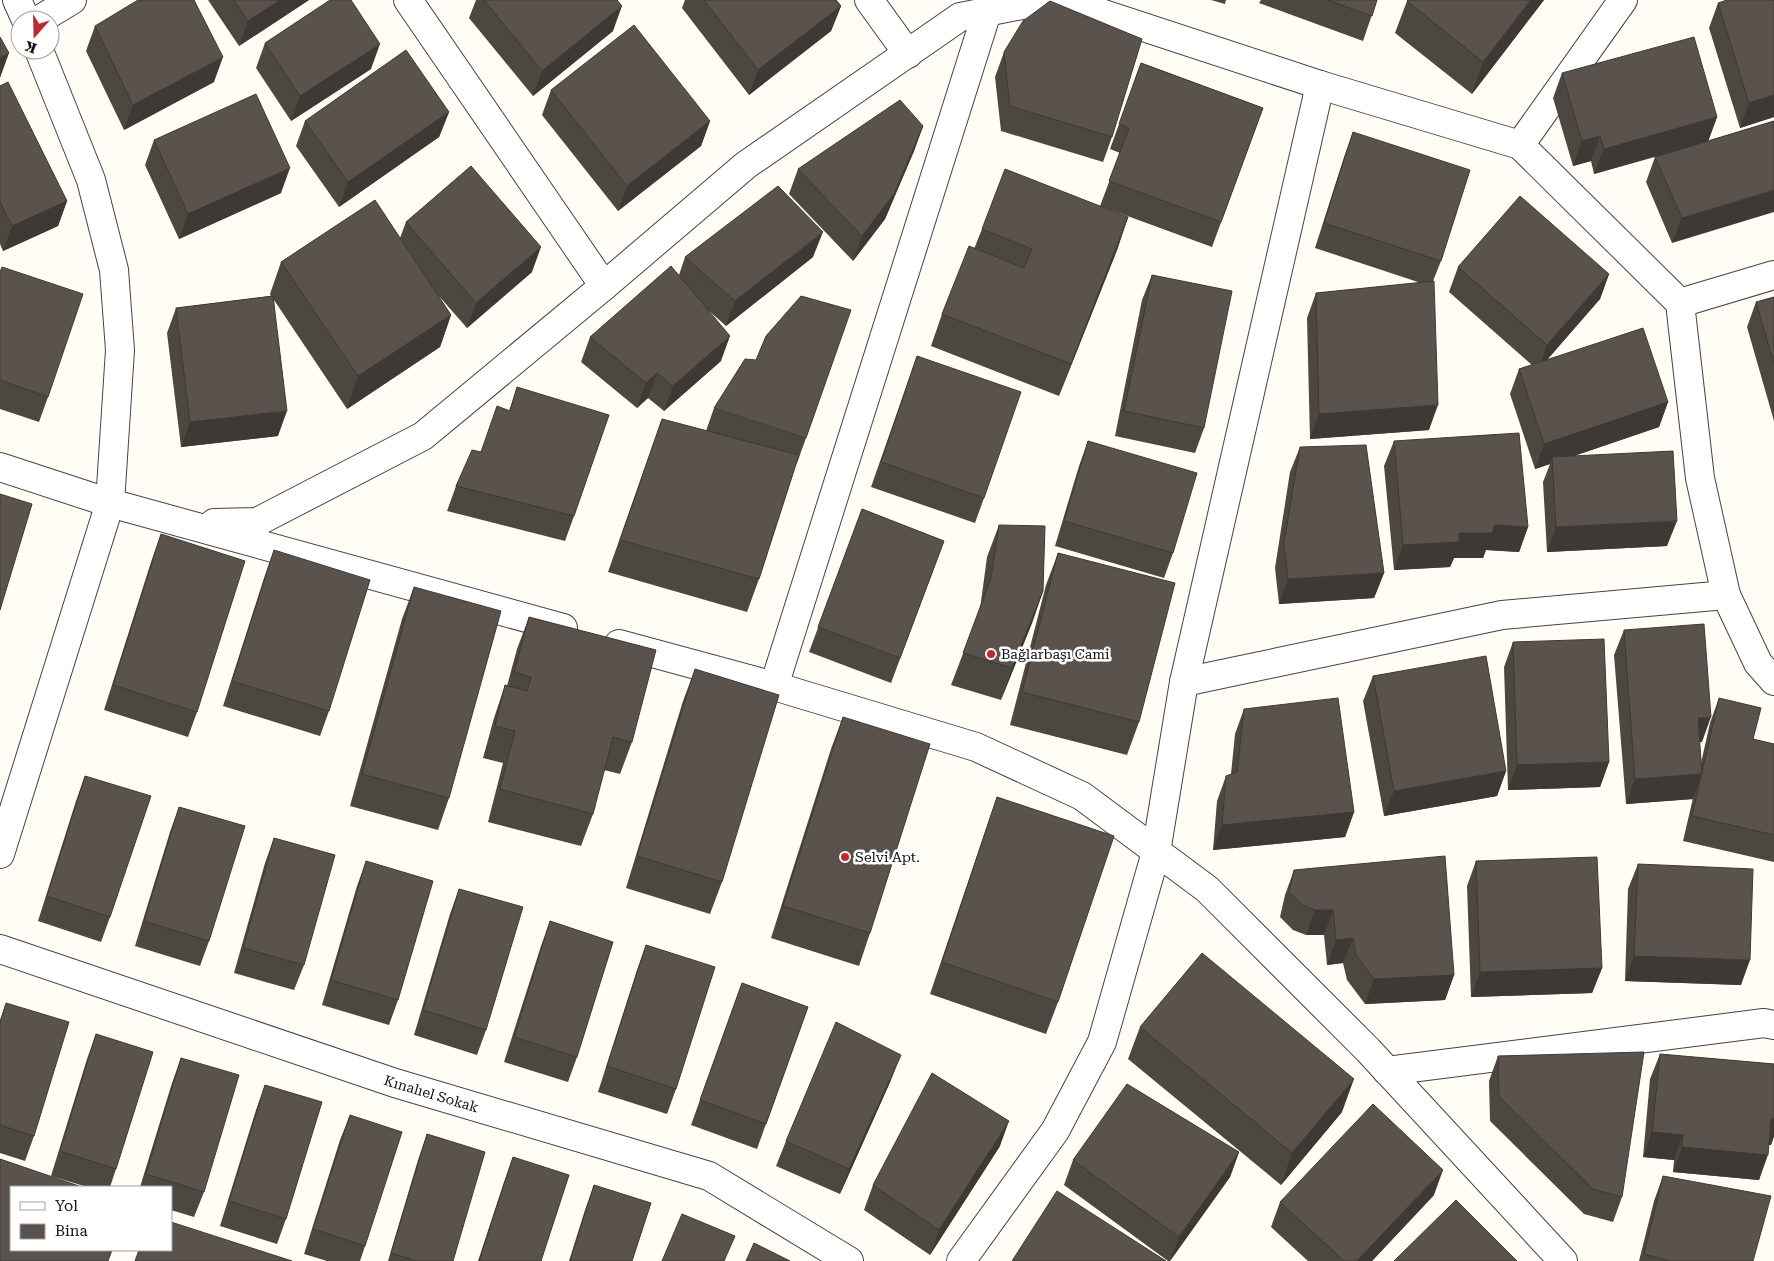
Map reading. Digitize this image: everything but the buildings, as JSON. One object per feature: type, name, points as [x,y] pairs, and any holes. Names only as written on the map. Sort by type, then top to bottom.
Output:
[{"type":"street","points":[[56,10],[72,0]]},
{"type":"street","points":[[408,0],[604,286]]},
{"type":"street","points":[[869,0],[908,54]]},
{"type":"street","points":[[184,523],[257,522],[423,436],[746,165],[960,17],[1048,0]]},
{"type":"street","points":[[1061,0],[1320,85],[1520,145],[1680,303],[1700,478],[1726,596],[1758,663],[1774,681]]},
{"type":"street","points":[[1520,145],[1623,0]]},
{"type":"street","points":[[774,686],[987,12]]},
{"type":"street","points":[[0,854],[110,503],[120,350],[114,270],[91,180],[43,60]]},
{"type":"street","points":[[961,1261],[1055,1131],[1102,1042],[1156,852],[1184,682],[1320,85]]},
{"type":"street","points":[[1680,303],[1774,275]]},
{"type":"street","points":[[0,467],[110,503],[774,686],[976,747],[1082,796],[1207,889],[1368,1050],[1562,1261]]},
{"type":"street","points":[[1184,682],[1502,615],[1726,596]]},
{"type":"street","name":"Kınalıel Sokak","points":[[0,950],[395,1083],[710,1176],[850,1261]]},
{"type":"street","points":[[1387,1071],[1764,1023],[1774,1025]]},
{"type":"place","name":"Bağlarbaşı Cami","points":[[991,654]]},
{"type":"place","name":"Selvi Apt.","points":[[845,857]]}]
